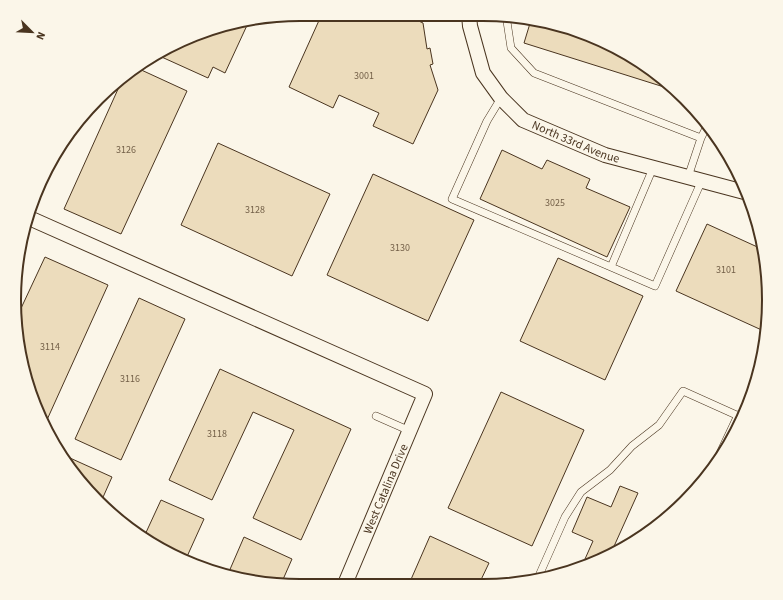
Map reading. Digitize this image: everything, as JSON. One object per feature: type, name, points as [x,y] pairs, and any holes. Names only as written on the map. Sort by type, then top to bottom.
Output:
[{"type":"street","name":"North 33rd Avenue","points":[[470,21],[483,73],[501,98],[523,120],[605,155],[688,177],[739,188]]},
{"type":"street","name":"West Catalina Drive","points":[[33,220],[425,394],[347,579]]},
{"type":"lane","points":[[507,22],[511,48],[534,73],[701,138]]},
{"type":"lane","points":[[501,98],[487,121],[452,199],[655,286],[702,180]]},
{"type":"lane","points":[[688,177],[705,131]]},
{"type":"lane","points":[[611,268],[653,168]]},
{"type":"lane","points":[[540,573],[565,517],[581,492],[610,470],[632,446],[659,425],[683,391],[737,416]]},
{"type":"lane","points":[[376,416],[410,431]]},
{"type":"building","points":[[319,21],[419,21],[423,23],[427,49],[430,48],[433,64],[430,65],[438,90],[413,144],[373,126],[379,113],[339,95],[333,108],[289,87]]},
{"type":"building","points":[[530,25],[573,36],[590,42],[623,58],[663,87],[524,43]]},
{"type":"building","points":[[247,26],[225,73],[213,67],[208,78],[162,57],[193,42]]},
{"type":"building","points":[[142,70],[187,91],[121,234],[64,209],[118,88]]},
{"type":"building","points":[[218,143],[330,194],[292,276],[181,225]]},
{"type":"building","points":[[502,150],[542,169],[547,160],[590,179],[586,188],[630,207],[607,257],[480,199]]},
{"type":"building","points":[[373,174],[474,220],[428,321],[327,275]]},
{"type":"building","points":[[707,224],[757,247],[760,264],[762,300],[760,329],[676,291]]},
{"type":"building","points":[[45,257],[108,285],[48,418],[36,390],[26,354],[23,336],[21,307]]},
{"type":"building","points":[[558,258],[643,296],[605,380],[520,341]]},
{"type":"building","points":[[139,298],[185,319],[121,460],[75,439]]},
{"type":"building","points":[[220,369],[351,429],[301,540],[253,518],[294,430],[253,412],[212,500],[169,480]]},
{"type":"building","points":[[501,392],[584,430],[532,546],[448,508]]},
{"type":"building","points":[[70,458],[112,477],[103,497],[90,484]]},
{"type":"building","points":[[620,486],[638,493],[614,546],[585,560],[593,541],[572,532],[587,497],[611,507]]},
{"type":"building","points":[[161,500],[204,519],[188,555],[160,542],[146,533]]},
{"type":"building","points":[[430,536],[489,563],[481,579],[411,579]]},
{"type":"building","points":[[244,537],[292,559],[284,578],[264,577],[230,570]]}]
